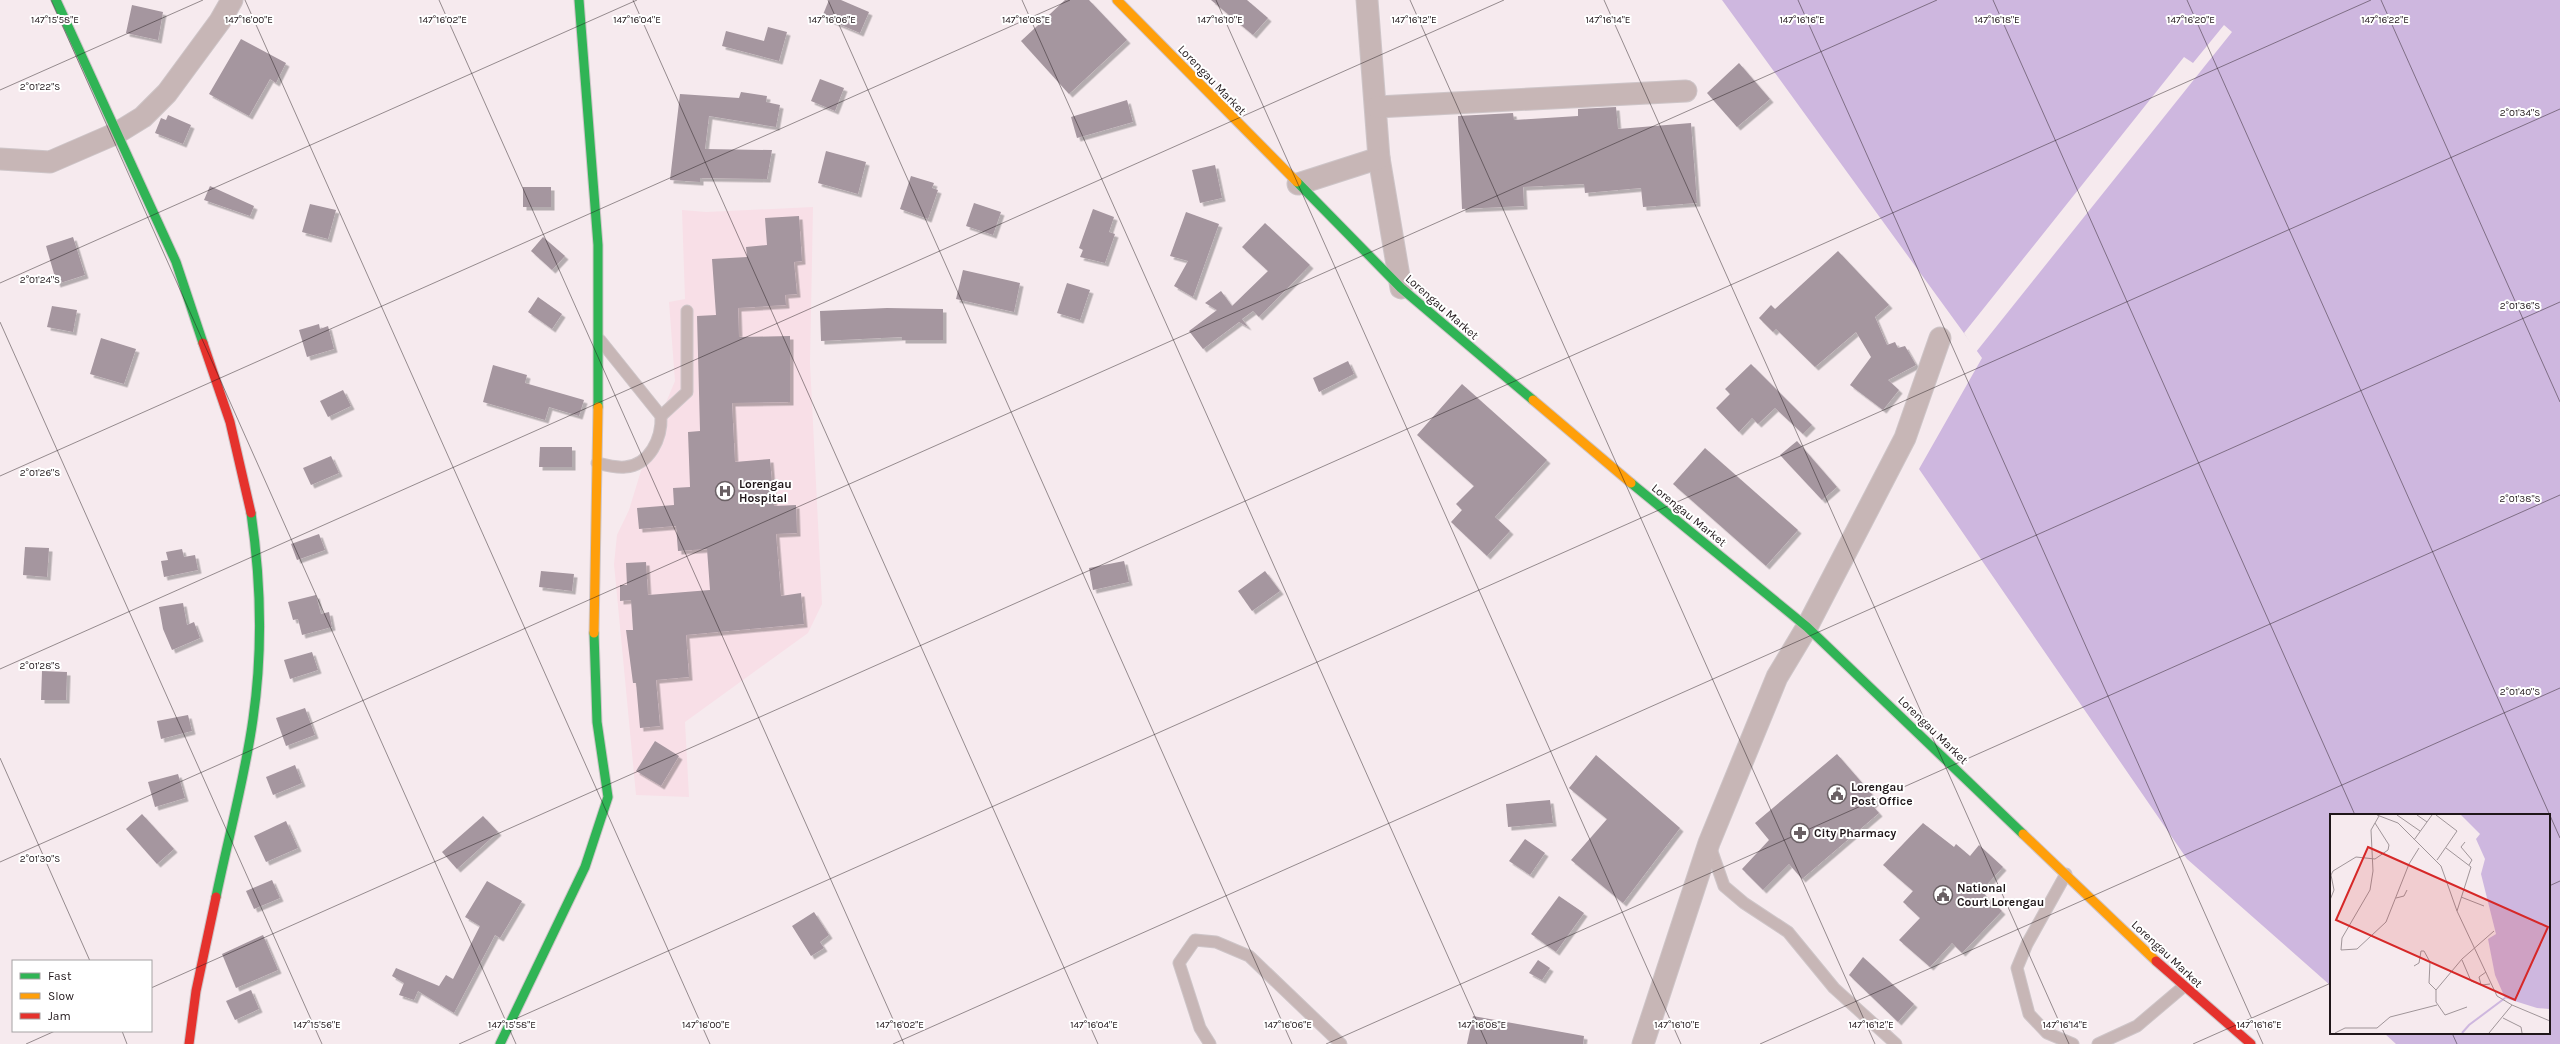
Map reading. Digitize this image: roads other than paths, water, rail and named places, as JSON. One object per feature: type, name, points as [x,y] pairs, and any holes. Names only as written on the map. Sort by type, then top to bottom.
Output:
[{"type":"street","points":[[56,0],[176,262],[230,422],[251,510],[259,570],[260,637],[253,719],[196,990],[189,1044]]},
{"type":"street","points":[[0,159],[50,162],[117,133],[143,117],[167,93],[220,21],[232,0]]},
{"type":"street","points":[[500,1044],[585,867],[608,797],[597,722],[594,644],[599,339],[598,245],[579,0]]},
{"type":"street","name":"Lorengau Market","points":[[1117,0],[1401,288],[1624,477],[1807,627],[2183,987],[2252,1044]]},
{"type":"street","points":[[1366,0],[1377,107],[1379,158],[1401,288]]},
{"type":"street","points":[[1377,107],[1686,91]]},
{"type":"street","points":[[1298,184],[1379,158]]},
{"type":"street","points":[[1643,1044],[1709,843],[1777,677],[1807,627],[1905,438],[1940,338]]},
{"type":"lane","points":[[662,416],[687,392],[687,311]]},
{"type":"lane","points":[[596,464],[623,468],[641,460],[657,442],[662,431],[662,416],[599,339]]},
{"type":"lane","points":[[1709,843],[1724,886],[1744,903],[1788,932],[1834,988],[1896,1044]]},
{"type":"lane","points":[[2066,874],[2027,944],[2017,968],[2029,1014],[2047,1033],[2073,1044]]},
{"type":"lane","points":[[1210,1044],[1200,1028],[1179,963],[1195,940],[1216,942],[1250,956],[1341,1044]]},
{"type":"lane","points":[[2098,1044],[2137,1026],[2183,987]]},
{"type":"place","name":"Lorengau Hospital","points":[[725,491]]},
{"type":"place","name":"Lorengau Post Office","points":[[1837,794]]},
{"type":"place","name":"City Pharmacy","points":[[1800,833]]},
{"type":"place","name":"National Court Lorengau","points":[[1943,895]]}]
